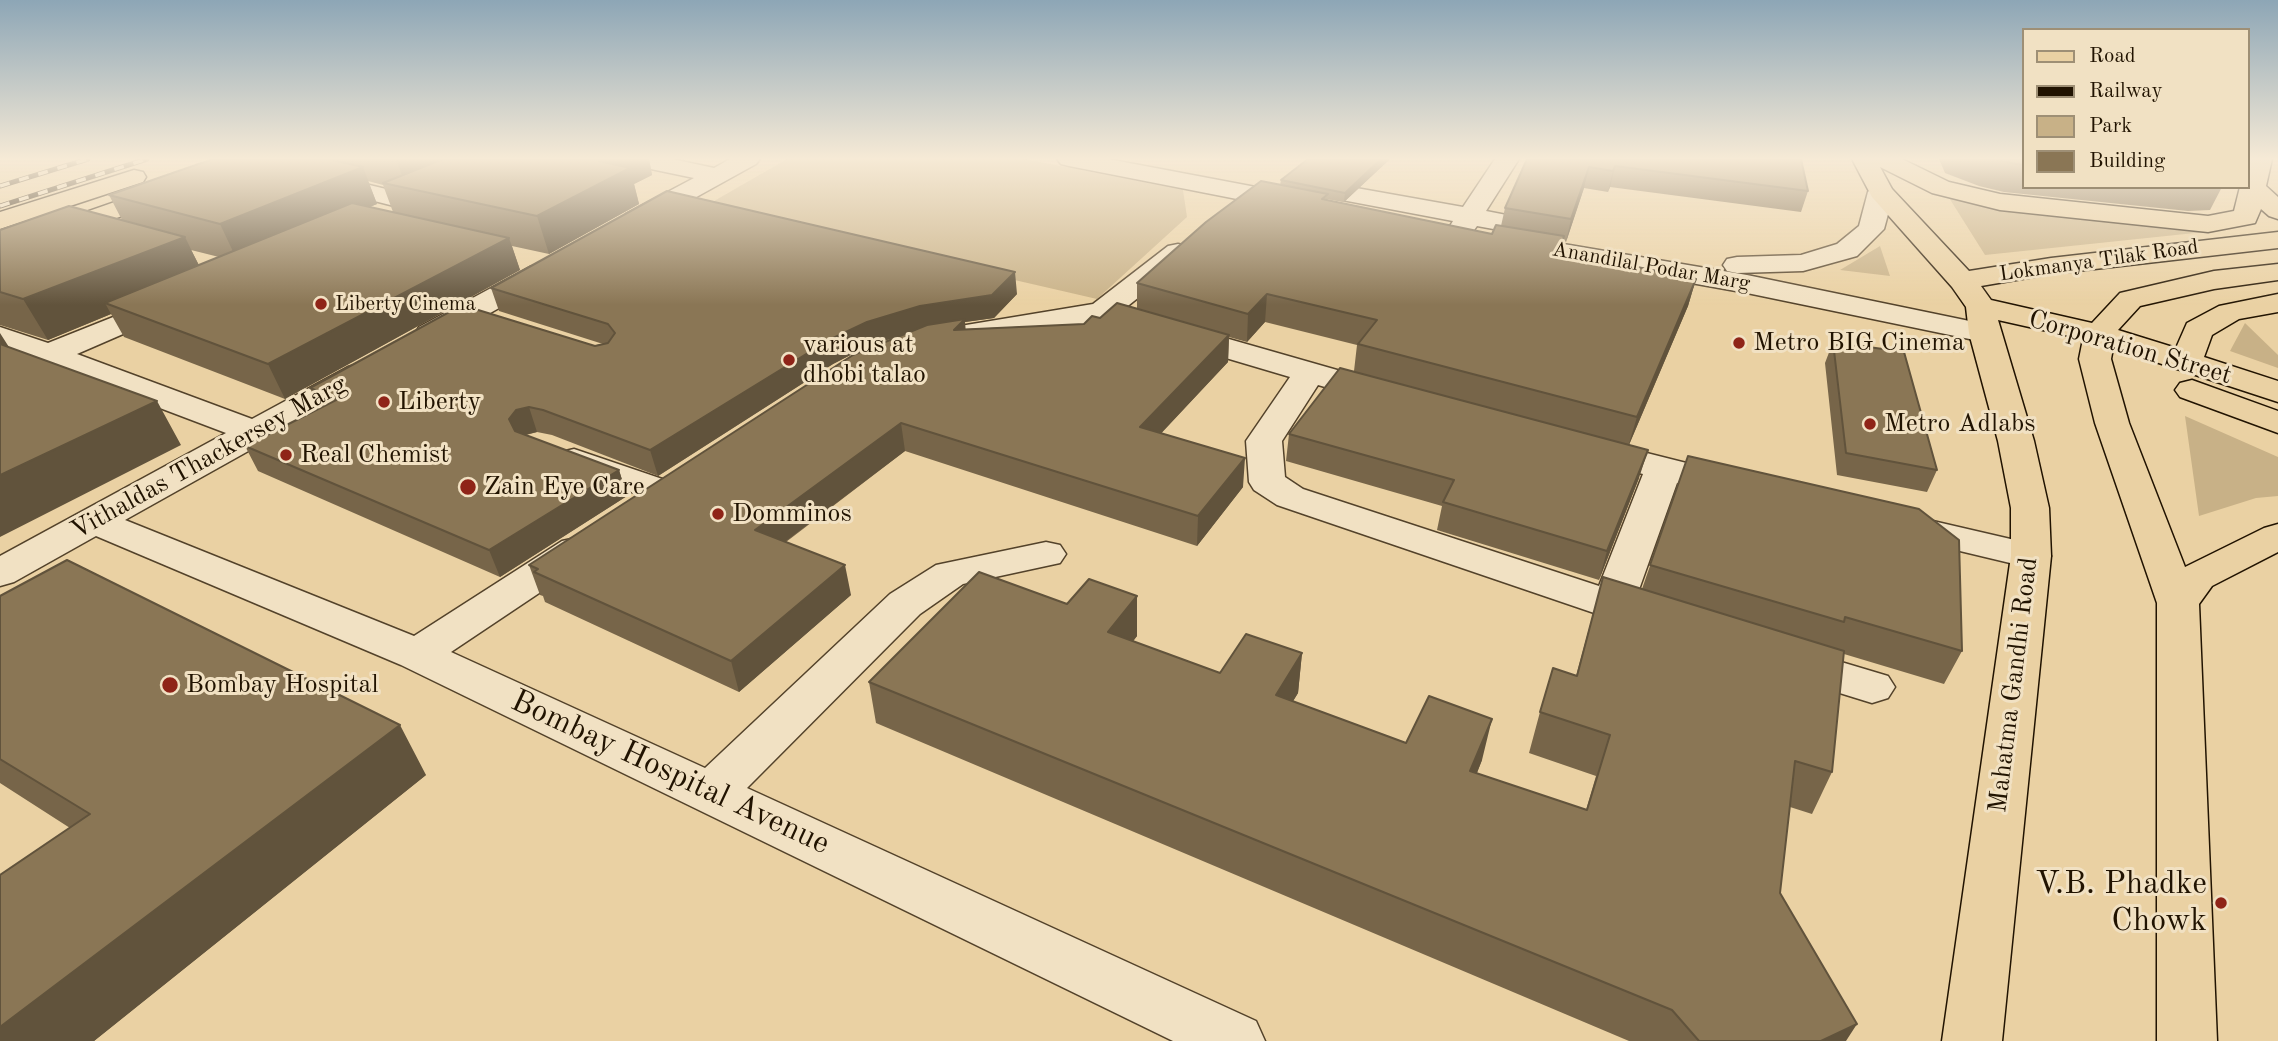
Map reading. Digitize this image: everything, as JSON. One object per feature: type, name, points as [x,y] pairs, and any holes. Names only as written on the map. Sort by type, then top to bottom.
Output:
[{"type":"main road","points":[[0,221],[40,208]]},
{"type":"main road","points":[[0,251],[133,208]]},
{"type":"main road","points":[[1895,208],[1962,281],[1983,320]]},
{"type":"main road","points":[[2052,208],[2208,224],[2246,216],[2248,208]]},
{"type":"main road","name":"Lokmanya Tilak Road","points":[[1962,281],[2051,266],[2278,240]]},
{"type":"main road","name":"Lokmanya Tilak Road","points":[[2097,346],[2112,317],[2130,299],[2214,280],[2278,272]]},
{"type":"main road","points":[[2187,360],[2198,330],[2230,312],[2278,303]]},
{"type":"main road","name":"Corporation Street","points":[[1983,320],[2097,346],[2187,360],[2278,392]]},
{"type":"main road","name":"Mahatma Gandhi Road","points":[[1972,1041],[2031,556],[2030,508],[2019,455],[1983,320]]},
{"type":"main road","points":[[2097,346],[2112,423],[2178,603],[2187,1041]]},
{"type":"main road","name":"Corporation Street","points":[[2097,346],[2278,423]]},
{"type":"main road","points":[[2178,603],[2198,577],[2278,536]]},
{"type":"street","points":[[373,218],[398,208]]},
{"type":"street","points":[[610,233],[656,208]]},
{"type":"street","points":[[1102,312],[1234,208]]},
{"type":"street","name":"Anandilal Podar Marg","points":[[1345,208],[1737,265],[1983,320]]},
{"type":"street","name":"Anandilal Podar Marg","points":[[1393,208],[1746,284],[1983,320]]},
{"type":"street","points":[[1464,225],[1475,208]]},
{"type":"street","points":[[1737,265],[1803,263],[1847,250],[1871,229],[1877,208]]},
{"type":"street","points":[[68,227],[111,239]]},
{"type":"street","name":"Vithaldas Thackersey Marg","points":[[0,573],[97,522],[559,262],[522,259]]},
{"type":"street","points":[[0,375],[189,295]]},
{"type":"street","points":[[923,341],[1102,312],[1414,402]]},
{"type":"street","points":[[467,314],[507,327]]},
{"type":"street","points":[[0,336],[256,433]]},
{"type":"street","points":[[1309,373],[1264,441],[1267,482],[1290,497],[1677,626]]},
{"type":"street","points":[[1558,441],[1663,470],[1758,492]]},
{"type":"street","points":[[417,654],[676,484],[633,483],[538,446]]},
{"type":"street","points":[[1612,606],[1663,470]]},
{"type":"street","points":[[1881,521],[2031,556]]},
{"type":"street","name":"Bombay Hospital Avenue","points":[[97,522],[417,654],[1235,1041]]},
{"type":"street","points":[[711,793],[905,604],[950,574],[1046,554]]},
{"type":"street","points":[[1755,651],[1872,687]]},
{"type":"green space","points":[[702,208],[1186,208],[1187,217],[1097,299]]},
{"type":"green space","points":[[1955,208],[2020,208],[2214,231],[1985,255]]},
{"type":"green space","points":[[1880,246],[1890,276],[1840,270]]},
{"type":"green space","points":[[2245,323],[2278,355],[2278,368],[2230,351]]},
{"type":"green space","points":[[2185,416],[2278,457],[2278,496],[2256,498],[2199,516]]},
{"type":"building","points":[[64,208],[75,208],[185,237],[23,299],[0,292],[0,230]]},
{"type":"building","points":[[157,208],[261,208],[220,224]]},
{"type":"building","points":[[341,208],[373,208],[509,238],[268,364],[105,303]]},
{"type":"building","points":[[498,208],[553,208],[537,216]]},
{"type":"building","points":[[637,208],[738,208],[1015,272],[992,295],[920,306],[867,322],[829,340],[650,450],[543,410],[529,407],[516,410],[509,419],[515,431],[619,470],[489,550],[245,446],[338,399],[310,388],[462,305],[595,346],[608,343],[615,333],[608,324],[491,288]]},
{"type":"building","points":[[1225,208],[1364,208],[1492,234],[1496,225],[1564,236],[1559,251],[1696,279],[1637,417],[1358,344],[1377,320],[1267,294],[1248,314],[1137,283]]},
{"type":"building","points":[[1505,208],[1575,208],[1571,219]]},
{"type":"building","points":[[1117,303],[1229,335],[1140,427],[1245,458],[1198,516],[901,423],[755,530],[845,565],[731,661],[534,572],[538,569],[529,565],[853,355],[927,325],[965,319],[954,330],[1084,324],[1092,316],[1100,318]]},
{"type":"building","name":"Metro Adlabs","points":[[1833,342],[1904,352],[1937,470],[1846,453]]},
{"type":"building","points":[[0,344],[157,401],[0,475]]},
{"type":"building","points":[[1340,368],[1648,450],[1607,551],[1443,502],[1454,480],[1289,434]]},
{"type":"building","points":[[1688,456],[1919,509],[1959,540],[1962,651],[1845,617],[1844,622],[1650,565]]},
{"type":"building","points":[[67,560],[400,725],[0,1027],[0,875],[90,814],[0,759],[0,596]]},
{"type":"building","points":[[979,572],[1067,604],[1089,579],[1137,596],[1108,632],[1220,673],[1246,634],[1302,653],[1276,695],[1406,743],[1429,696],[1492,719],[1470,771],[1587,810],[1610,735],[1540,712],[1553,668],[1577,676],[1603,577],[1844,651],[1832,772],[1795,761],[1780,893],[1857,1024],[1821,1041],[1699,1041],[1672,1010],[869,682]]},
{"type":"place","name":"Liberty Cinema","points":[[321,304]]},
{"type":"place","name":"Metro BIG Cinema","points":[[1739,343]]},
{"type":"place","name":"various at dhobi talao","points":[[789,360]]},
{"type":"place","name":"Liberty","points":[[384,402]]},
{"type":"place","name":"Metro Adlabs","points":[[1870,424]]},
{"type":"place","name":"Real Chemist","points":[[286,455]]},
{"type":"place","name":"Zain Eye Care","points":[[468,487]]},
{"type":"place","name":"Domminos","points":[[718,514]]},
{"type":"place","name":"Bombay Hospital","points":[[170,685]]},
{"type":"place","name":"V.B. Phadke Chowk","points":[[2221,903]]}]
